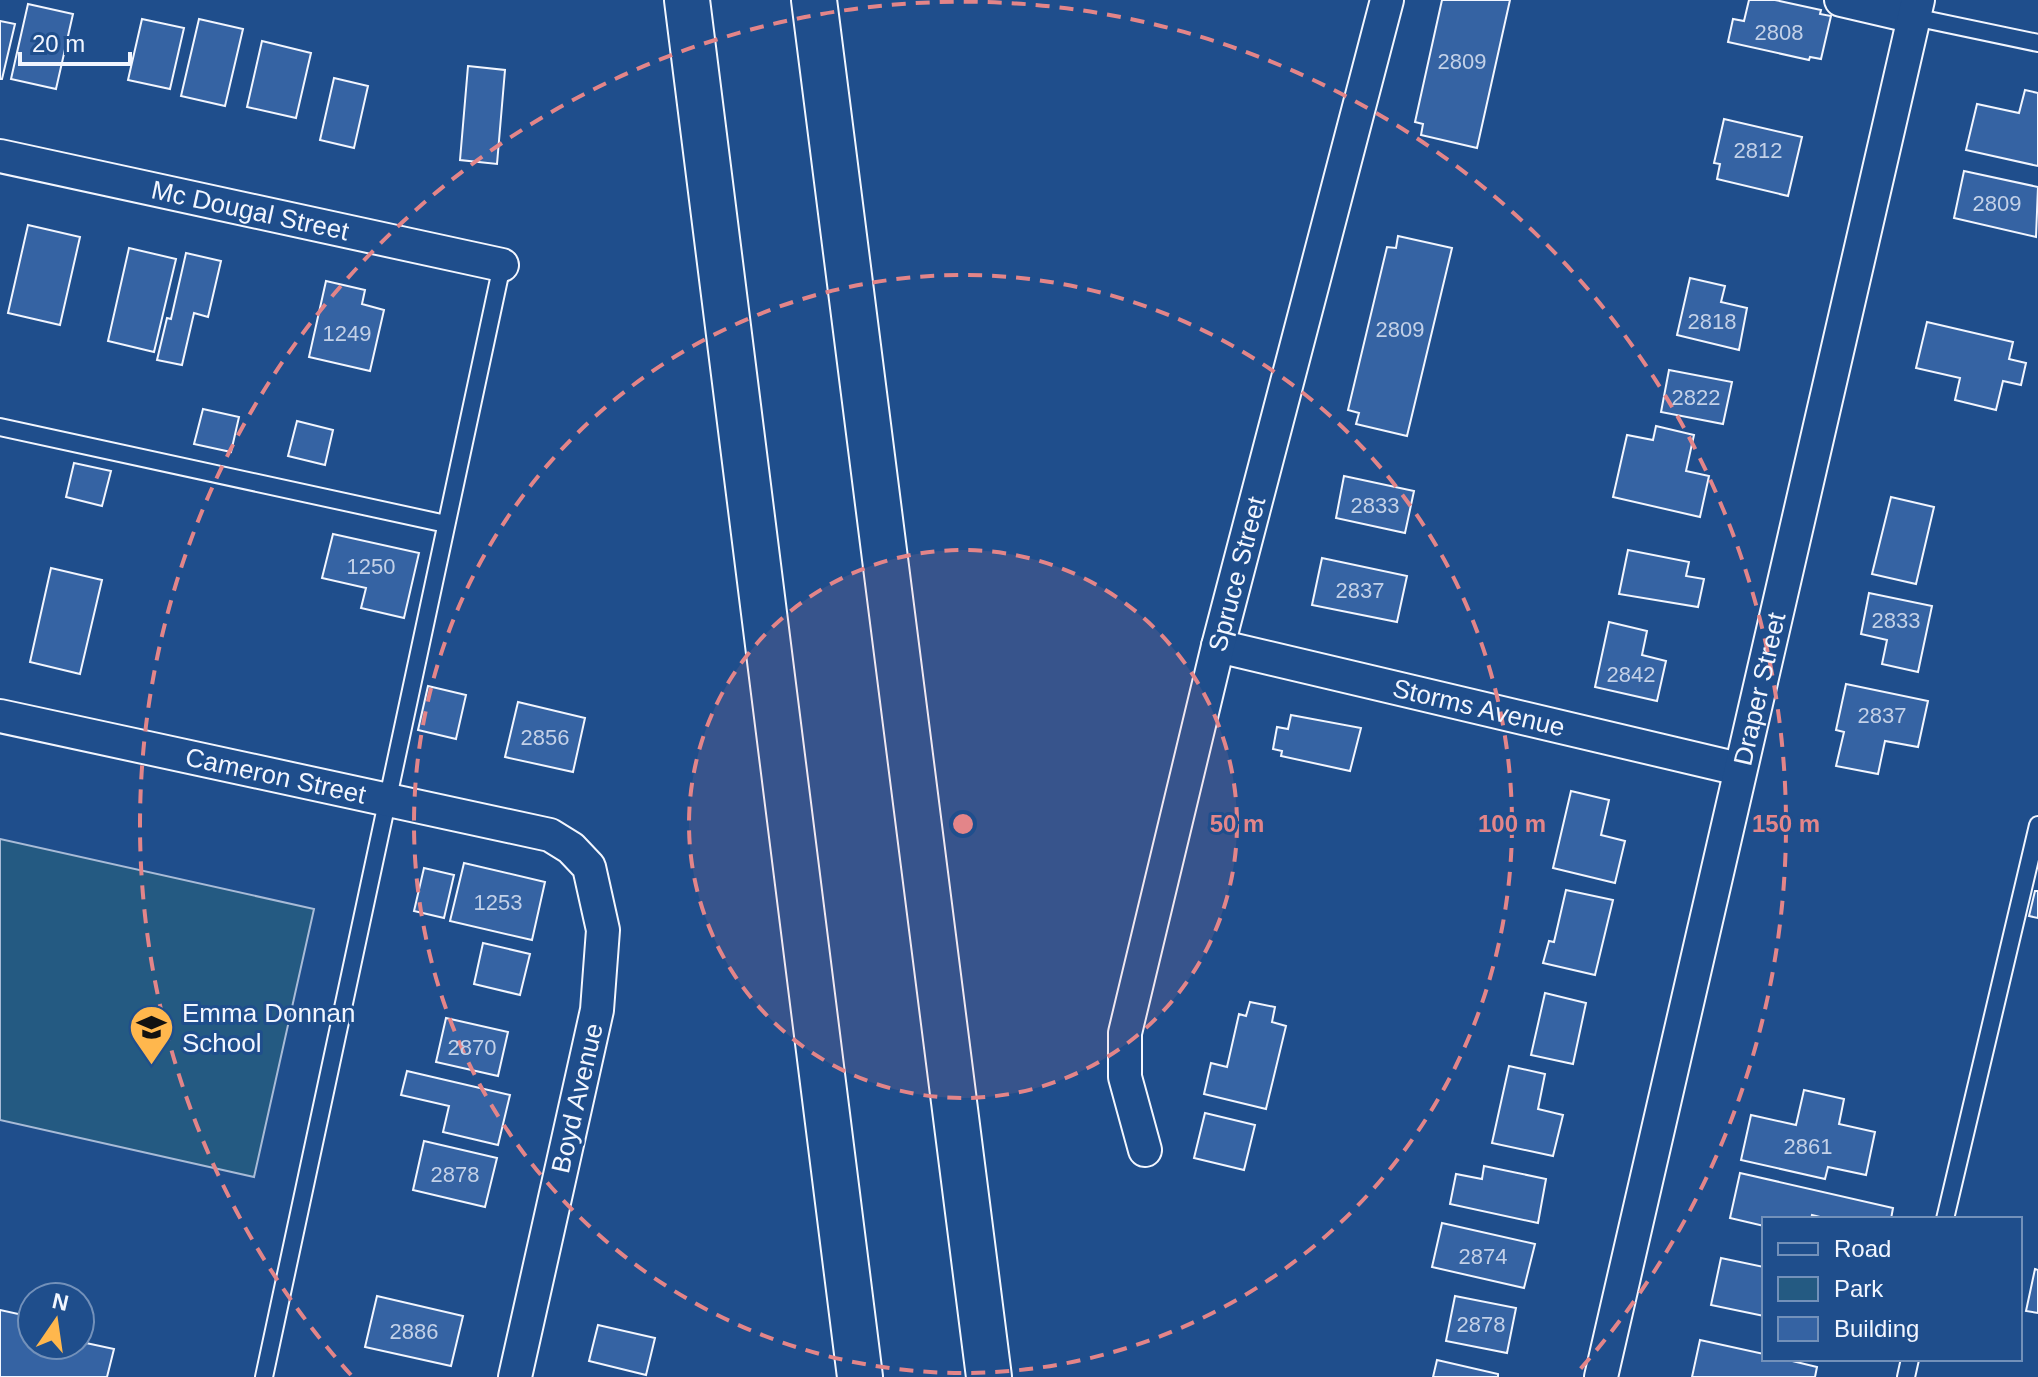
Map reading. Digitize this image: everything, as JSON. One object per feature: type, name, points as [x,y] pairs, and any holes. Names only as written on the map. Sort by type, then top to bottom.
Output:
[{"type":"highway","points":[[687,0],[860,1377]]},
{"type":"highway","points":[[814,0],[989,1377]]},
{"type":"street","name":"Spruce Street","points":[[1145,1150],[1125,1077],[1125,1033],[1218,646],[1387,0]]},
{"type":"street","points":[[1841,0],[1916,9]]},
{"type":"street","name":"Draper Street","points":[[1601,1377],[1916,9]]},
{"type":"street","name":"Mc Dougal Street","points":[[0,156],[502,265]]},
{"type":"street","name":"Storms Avenue","points":[[1218,646],[1739,769]]},
{"type":"street","name":"Cameron Street","points":[[0,716],[550,835]]},
{"type":"street","name":"Boyd Avenue","points":[[515,1377],[597,1010],[603,930],[589,867],[571,848],[550,835]]},
{"type":"lane","points":[[1916,9],[2038,43]]},
{"type":"lane","points":[[264,1377],[502,265]]},
{"type":"lane","points":[[0,427],[446,524]]},
{"type":"lane","points":[[1945,1217],[2038,825]]},
{"type":"green space","points":[[0,839],[314,909],[254,1177],[0,1120]]},
{"type":"building","points":[[1442,0],[1510,0],[1477,148],[1421,135],[1423,124],[1415,122]]},
{"type":"building","points":[[1749,0],[1775,0],[1821,10],[1820,14],[1831,16],[1821,59],[1810,57],[1809,60],[1728,42],[1733,19],[1744,21]]},
{"type":"building","points":[[28,4],[73,14],[56,89],[11,79]]},
{"type":"building","points":[[142,19],[184,28],[170,89],[128,80]]},
{"type":"building","points":[[199,19],[243,29],[225,106],[181,96]]},
{"type":"building","points":[[0,21],[15,24],[2,79],[0,79]]},
{"type":"building","points":[[262,41],[311,53],[296,118],[247,107]]},
{"type":"building","points":[[468,66],[505,70],[497,164],[460,160]]},
{"type":"building","points":[[334,78],[368,86],[354,148],[320,140]]},
{"type":"building","points":[[2025,90],[2038,93],[2038,166],[1966,150],[1977,104],[2019,113]]},
{"type":"building","points":[[1724,119],[1802,137],[1788,196],[1717,179],[1720,164],[1714,163]]},
{"type":"building","points":[[1964,171],[2038,187],[2036,237],[1954,218]]},
{"type":"building","points":[[28,225],[80,237],[60,325],[8,313]]},
{"type":"building","points":[[1398,236],[1452,248],[1407,436],[1356,424],[1359,413],[1348,410],[1387,247],[1396,248]]},
{"type":"building","points":[[129,248],[176,259],[154,352],[108,341]]},
{"type":"building","points":[[186,253],[221,261],[208,317],[194,313],[182,365],[157,360],[167,318],[171,319]]},
{"type":"building","points":[[1690,278],[1725,286],[1721,302],[1747,308],[1739,350],[1677,335]]},
{"type":"building","points":[[326,281],[365,290],[362,304],[384,310],[370,371],[309,357]]},
{"type":"building","points":[[1927,322],[2013,342],[2009,359],[2026,363],[2021,385],[2003,381],[1996,410],[1955,400],[1960,378],[1916,368]]},
{"type":"building","points":[[1669,370],[1732,382],[1723,424],[1661,412]]},
{"type":"building","points":[[203,409],[239,417],[231,452],[194,444]]},
{"type":"building","points":[[297,421],[333,430],[325,465],[288,456]]},
{"type":"building","points":[[1656,426],[1694,435],[1686,471],[1709,476],[1700,517],[1613,497],[1627,435],[1653,440]]},
{"type":"building","points":[[74,463],[111,471],[102,506],[66,497]]},
{"type":"building","points":[[1344,476],[1414,491],[1405,533],[1336,518]]},
{"type":"building","points":[[1891,497],[1934,507],[1916,584],[1872,574]]},
{"type":"building","points":[[333,534],[419,553],[404,618],[361,608],[366,588],[322,578]]},
{"type":"building","points":[[1628,550],[1689,562],[1686,576],[1704,579],[1698,607],[1619,594]]},
{"type":"building","points":[[1322,558],[1407,576],[1397,622],[1312,605]]},
{"type":"building","points":[[51,568],[102,580],[80,674],[30,662]]},
{"type":"building","points":[[1869,593],[1932,606],[1918,672],[1882,664],[1887,640],[1861,634]]},
{"type":"building","points":[[1609,622],[1647,631],[1642,655],[1666,661],[1657,701],[1595,687]]},
{"type":"building","points":[[1846,684],[1928,701],[1918,747],[1885,741],[1878,774],[1836,766],[1844,732],[1836,730]]},
{"type":"building","points":[[428,686],[466,695],[456,739],[418,730]]},
{"type":"building","points":[[518,702],[585,718],[573,772],[505,757]]},
{"type":"building","points":[[1291,715],[1361,728],[1350,771],[1281,756],[1282,751],[1273,749],[1277,727],[1288,729]]},
{"type":"building","points":[[1571,791],[1609,800],[1601,835],[1625,841],[1615,883],[1553,868]]},
{"type":"building","points":[[464,863],[545,882],[532,940],[450,921]]},
{"type":"building","points":[[424,868],[454,875],[444,918],[414,911]]},
{"type":"building","points":[[1566,890],[1613,900],[1595,975],[1543,963],[1549,941],[1554,942]]},
{"type":"building","points":[[2035,891],[2038,891],[2038,918],[2029,916]]},
{"type":"building","points":[[483,943],[530,954],[520,995],[474,984]]},
{"type":"building","points":[[1545,993],[1586,1003],[1573,1064],[1531,1055]]},
{"type":"building","points":[[1250,1002],[1275,1007],[1272,1022],[1286,1026],[1266,1109],[1204,1094],[1211,1063],[1227,1067],[1239,1014],[1246,1016]]},
{"type":"building","points":[[446,1018],[508,1032],[498,1076],[436,1062]]},
{"type":"building","points":[[1509,1066],[1545,1074],[1538,1109],[1563,1115],[1553,1156],[1492,1143]]},
{"type":"building","points":[[407,1071],[510,1095],[498,1145],[443,1132],[449,1106],[401,1095]]},
{"type":"building","points":[[1804,1090],[1844,1099],[1839,1124],[1875,1132],[1866,1175],[1828,1167],[1825,1179],[1741,1160],[1751,1115],[1796,1125]]},
{"type":"building","points":[[1205,1113],[1255,1125],[1244,1170],[1194,1158]]},
{"type":"building","points":[[424,1141],[497,1158],[485,1207],[413,1190]]},
{"type":"building","points":[[1484,1166],[1546,1179],[1538,1223],[1450,1204],[1456,1174],[1482,1179]]},
{"type":"building","points":[[1740,1173],[1893,1208],[1891,1217],[1762,1217],[1762,1226],[1730,1218]]},
{"type":"building","points":[[1442,1223],[1535,1244],[1524,1288],[1432,1267]]},
{"type":"building","points":[[1721,1258],[1762,1267],[1762,1316],[1711,1305]]},
{"type":"building","points":[[2035,1269],[2038,1270],[2038,1313],[2026,1311]]},
{"type":"building","points":[[377,1296],[463,1316],[451,1366],[365,1347]]},
{"type":"building","points":[[1455,1296],[1516,1308],[1507,1353],[1446,1341]]},
{"type":"building","points":[[0,1310],[16,1314],[16,1361],[96,1361],[96,1345],[114,1349],[107,1377],[0,1377]]},
{"type":"building","points":[[598,1325],[655,1338],[646,1375],[589,1361]]},
{"type":"building","points":[[1700,1340],[1762,1354],[1762,1361],[1792,1361],[1817,1367],[1815,1377],[1692,1377]]},
{"type":"building","points":[[1437,1360],[1498,1374],[1498,1377],[1433,1377]]},
{"type":"place","name":"Emma Donnan School","points":[[151,1067]]}]
